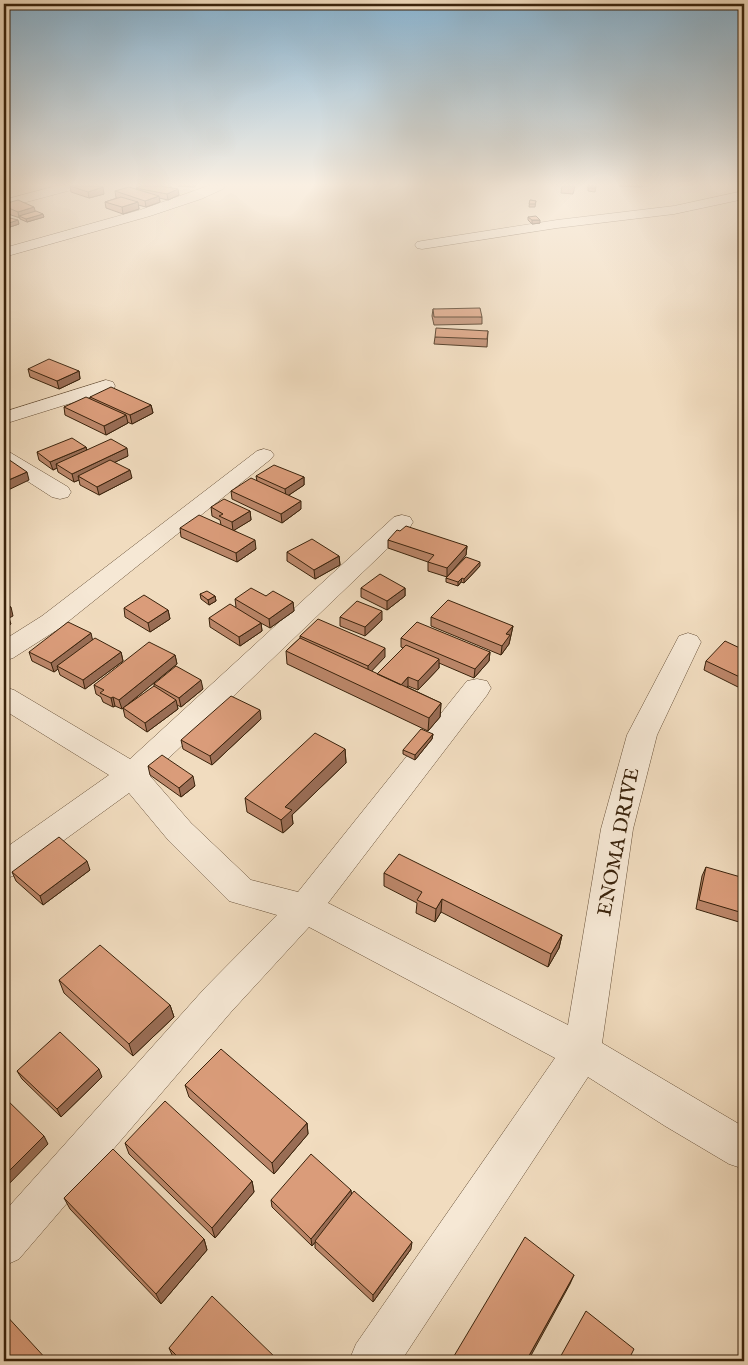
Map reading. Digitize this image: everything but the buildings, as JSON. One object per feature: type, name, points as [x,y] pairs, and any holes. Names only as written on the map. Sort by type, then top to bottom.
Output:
[{"type":"street","points":[[4,418],[106,386]]},
{"type":"street","points":[[4,652],[51,622],[264,455]]},
{"type":"street","points":[[4,457],[60,492]]},
{"type":"street","points":[[4,866],[132,776],[402,522]]},
{"type":"street","name":"ENOMA DRIVE","points":[[582,1052],[617,829],[642,735],[688,642]]},
{"type":"street","points":[[4,1244],[218,1000],[305,908],[477,688]]},
{"type":"street","points":[[4,697],[132,776],[180,832],[241,891],[305,908],[582,1052],[679,1112],[744,1149]]},
{"type":"street","points":[[373,1361],[582,1052]]}]
